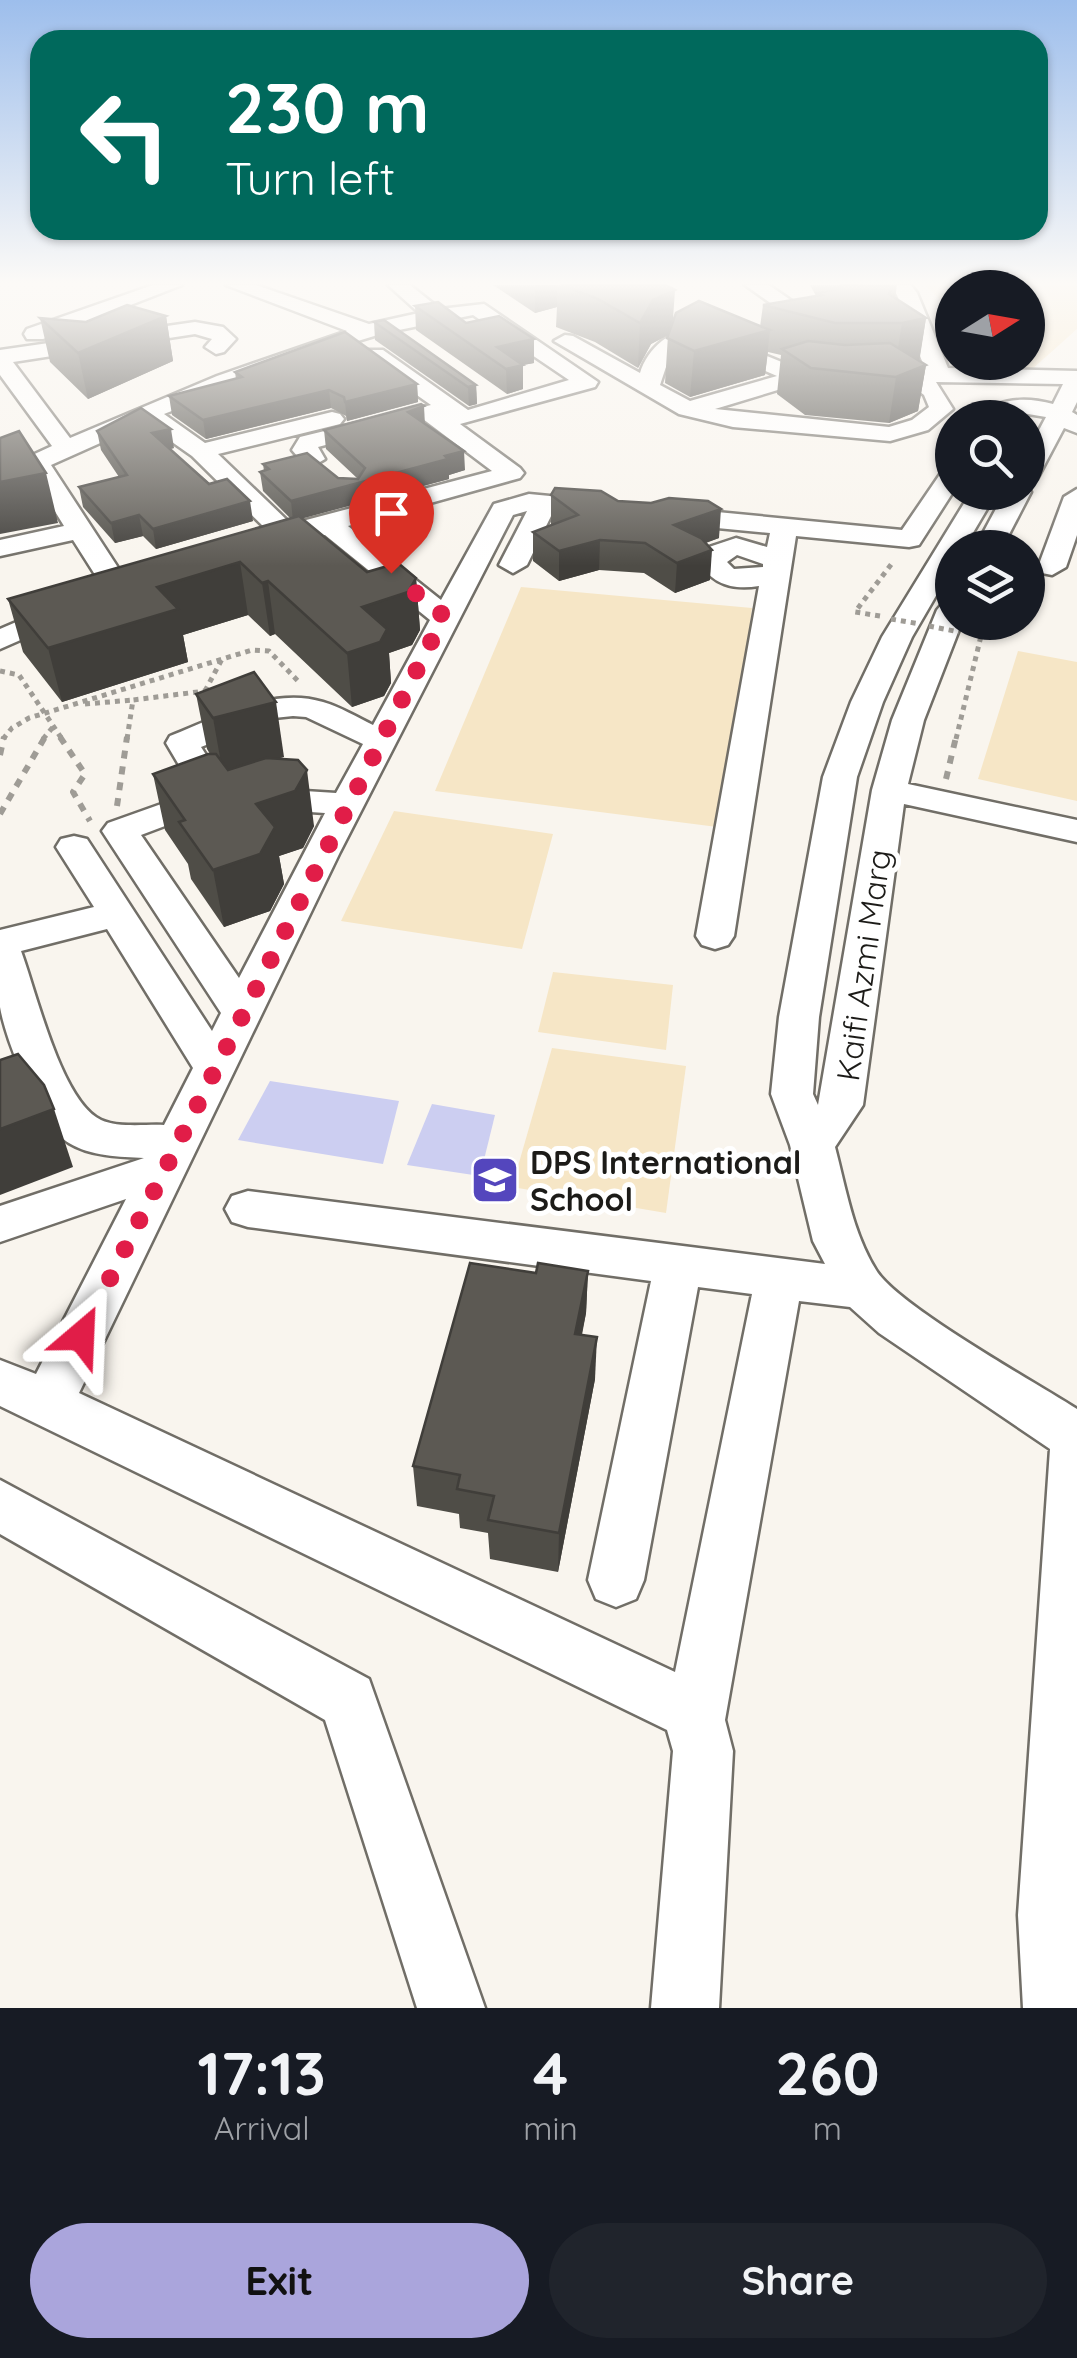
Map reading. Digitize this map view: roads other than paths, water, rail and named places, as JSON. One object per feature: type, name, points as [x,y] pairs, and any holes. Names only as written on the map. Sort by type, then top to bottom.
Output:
[{"type":"street","points":[[15,379],[65,448]]},
{"type":"street","points":[[0,479],[65,448],[238,379]]},
{"type":"street","points":[[413,379],[428,395],[466,418],[588,382],[583,379]]},
{"type":"street","points":[[632,379],[686,409],[732,420],[890,434],[920,425],[942,409],[929,379]]},
{"type":"street","points":[[648,388],[650,379]]},
{"type":"street","points":[[686,409],[791,379]]},
{"type":"street","points":[[1044,400],[1064,379]]},
{"type":"street","points":[[1045,452],[1069,420],[1068,379]]},
{"type":"street","points":[[1004,400],[1020,380]]},
{"type":"street","points":[[477,388],[506,409]]},
{"type":"street","points":[[202,451],[428,395]]},
{"type":"street","points":[[188,397],[244,440]]},
{"type":"street","points":[[230,550],[511,473],[426,411],[309,442],[304,450],[338,480]]},
{"type":"street","points":[[148,414],[202,451],[286,534]]},
{"type":"street","points":[[234,481],[312,460]]},
{"type":"street","points":[[0,640],[126,583],[80,530],[37,462]]},
{"type":"street","points":[[1052,567],[1077,497]]},
{"type":"street","points":[[695,1719],[679,1702],[24,1392],[170,1156],[347,804],[503,510],[522,503],[544,503],[779,553],[912,538],[935,502]]},
{"type":"street","points":[[513,566],[544,503]]},
{"type":"street","points":[[973,510],[897,637],[867,702],[840,777],[792,1094],[812,1145],[836,1241],[862,1289],[896,1318],[1076,1437],[1052,1915],[1057,2008]]},
{"type":"street","points":[[320,526],[338,530],[444,616]]},
{"type":"street","points":[[0,548],[80,530]]},
{"type":"street","points":[[715,936],[737,835],[779,553]]},
{"type":"street","name":"Kaifi Azmi Marg","points":[[812,1145],[842,1105],[889,790],[935,638]]},
{"type":"street","points":[[215,796],[182,743],[267,710],[303,706],[380,740]]},
{"type":"street","points":[[889,790],[1077,831]]},
{"type":"street","points":[[242,1013],[120,831],[215,796],[347,804]]},
{"type":"street","points":[[84,838],[110,902],[215,1068]]},
{"type":"street","points":[[147,871],[110,902],[0,946],[41,1068],[73,1125],[170,1156]]},
{"type":"street","points":[[0,1224],[170,1156]]},
{"type":"street","points":[[248,1208],[862,1289]]},
{"type":"street","points":[[616,1580],[678,1266]]},
{"type":"street","points":[[685,2008],[704,1751],[695,1719],[779,1277]]},
{"type":"street","points":[[0,1504],[348,1700],[451,2008]]},
{"type":"water","points":[[270,1081],[399,1101],[383,1164],[238,1140]]},
{"type":"water","points":[[432,1104],[495,1115],[480,1176],[407,1165]]},
{"type":"place","name":"DPS International School","points":[[495,1180]]}]
